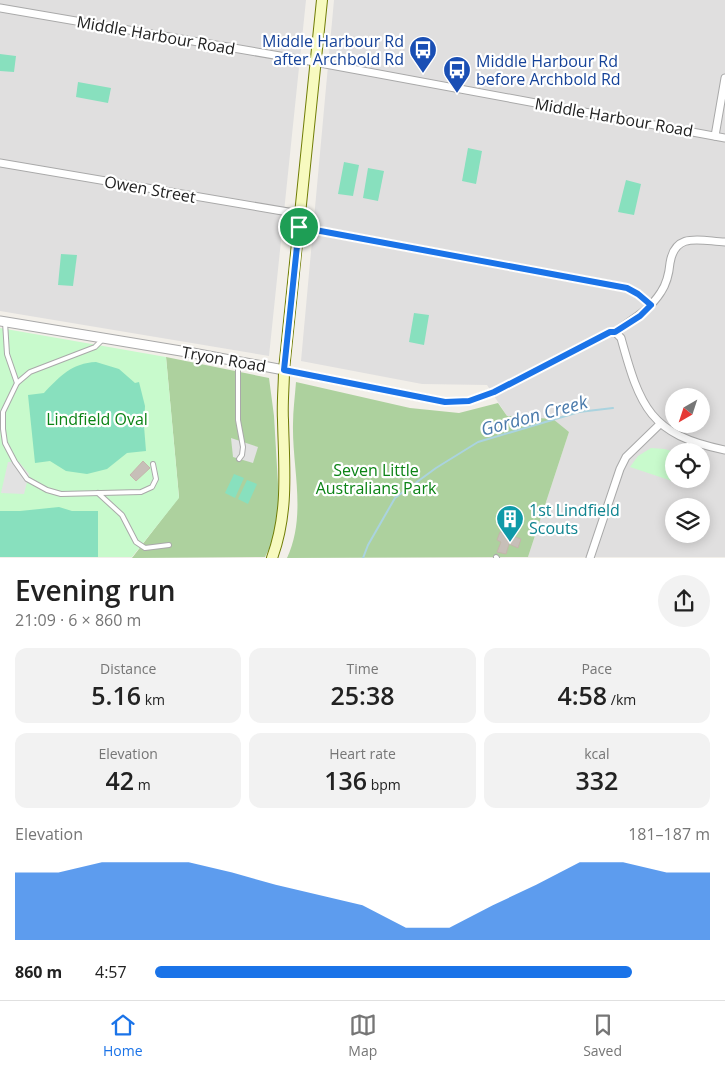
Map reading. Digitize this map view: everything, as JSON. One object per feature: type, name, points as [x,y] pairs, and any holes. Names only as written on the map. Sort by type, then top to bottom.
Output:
[{"type":"main road","points":[[272,558],[280,534],[285,493],[284,370],[322,0]]},
{"type":"street","name":"Middle Harbour Road","points":[[0,8],[316,63],[725,138]]},
{"type":"street","points":[[715,136],[725,78]]},
{"type":"street","name":"Owen Street","points":[[0,163],[300,214]]},
{"type":"street","points":[[299,227],[627,288],[651,305]]},
{"type":"street","name":"Tryon Road","points":[[2,321],[238,361],[445,402],[461,402],[494,392],[610,332],[615,332],[640,316],[664,288],[672,253],[680,243],[690,240],[725,242]]},
{"type":"street","points":[[615,332],[621,338],[637,391],[660,424],[690,442],[725,450]]},
{"type":"street","points":[[590,558],[620,469],[626,458],[660,424]]},
{"type":"lane","points":[[2,321],[6,354],[17,383]]},
{"type":"lane","points":[[104,338],[95,347],[30,372],[17,383],[3,412],[5,443],[15,462],[28,479],[47,490],[61,494],[141,492],[152,487],[156,479],[153,464]]},
{"type":"lane","points":[[238,361],[238,420],[243,447],[242,455],[239,459]]},
{"type":"lane","points":[[97,493],[122,515],[136,542],[145,548],[169,545]]},
{"type":"shaded area","points":[[0,0],[306,0],[269,356],[0,311]]},
{"type":"shaded area","points":[[334,0],[725,0],[725,557],[528,557],[569,432],[507,416],[487,385],[422,384],[301,361]]},
{"type":"shaded area","points":[[231,438],[258,447],[253,463],[233,457]]},
{"type":"shaded area","points":[[8,462],[19,462],[29,474],[24,494],[1,493]]},
{"type":"green space","points":[[0,54],[16,56],[14,72],[0,71]]},
{"type":"green space","points":[[78,82],[111,88],[108,103],[76,97]]},
{"type":"green space","points":[[468,148],[482,151],[476,184],[462,181]]},
{"type":"green space","points":[[344,162],[359,165],[353,196],[338,194]]},
{"type":"green space","points":[[368,168],[384,171],[378,201],[363,198]]},
{"type":"green space","points":[[626,180],[641,184],[634,215],[618,212]]},
{"type":"green space","points":[[61,254],[77,255],[73,286],[58,285]]},
{"type":"green space","points":[[414,313],[429,315],[424,345],[409,342]]},
{"type":"green space","points":[[0,328],[166,357],[179,498],[132,557],[0,557]]},
{"type":"green space","points":[[166,357],[269,378],[274,416],[279,501],[273,541],[265,557],[132,558],[179,497]]},
{"type":"green space","name":"Lindfield Oval","points":[[96,362],[119,369],[135,383],[139,382],[145,406],[146,451],[127,453],[107,469],[87,474],[66,471],[50,461],[35,463],[28,395],[44,393],[61,376],[73,368]]},
{"type":"green space","name":"Seven Little Australians Park","points":[[296,382],[410,408],[459,413],[498,403],[507,416],[553,419],[569,432],[528,557],[287,558],[293,542],[297,508],[293,441]]},
{"type":"green space","points":[[651,448],[665,449],[665,479],[630,467],[638,456]]},
{"type":"green space","points":[[234,474],[244,478],[235,498],[225,493]]},
{"type":"green space","points":[[247,480],[257,484],[248,504],[238,499]]},
{"type":"green space","points":[[59,507],[72,511],[98,511],[98,557],[0,557],[0,511]]},
{"type":"building","points":[[143,461],[150,468],[136,481],[130,475]]},
{"type":"building","name":"1st Lindfield Scouts","points":[[500,532],[521,539],[518,548],[509,544],[506,554],[497,552],[501,542],[497,540]]},
{"type":"waterway","name":"Gordon Creek","points":[[363,558],[368,545],[395,498],[436,468],[478,442],[579,412],[613,408]]},
{"type":"place","name":"Middle Harbour Rd after Archbold Rd","points":[[423,74]]},
{"type":"place","name":"Middle Harbour Rd before Archbold Rd","points":[[457,94]]},
{"type":"place","name":"1st Lindfield Scouts","points":[[510,543]]},
{"type":"route","points":[[299,227],[627,288],[643,297],[651,305],[640,316],[615,332],[610,332],[494,392],[469,401],[445,402],[284,370],[299,227]]}]
